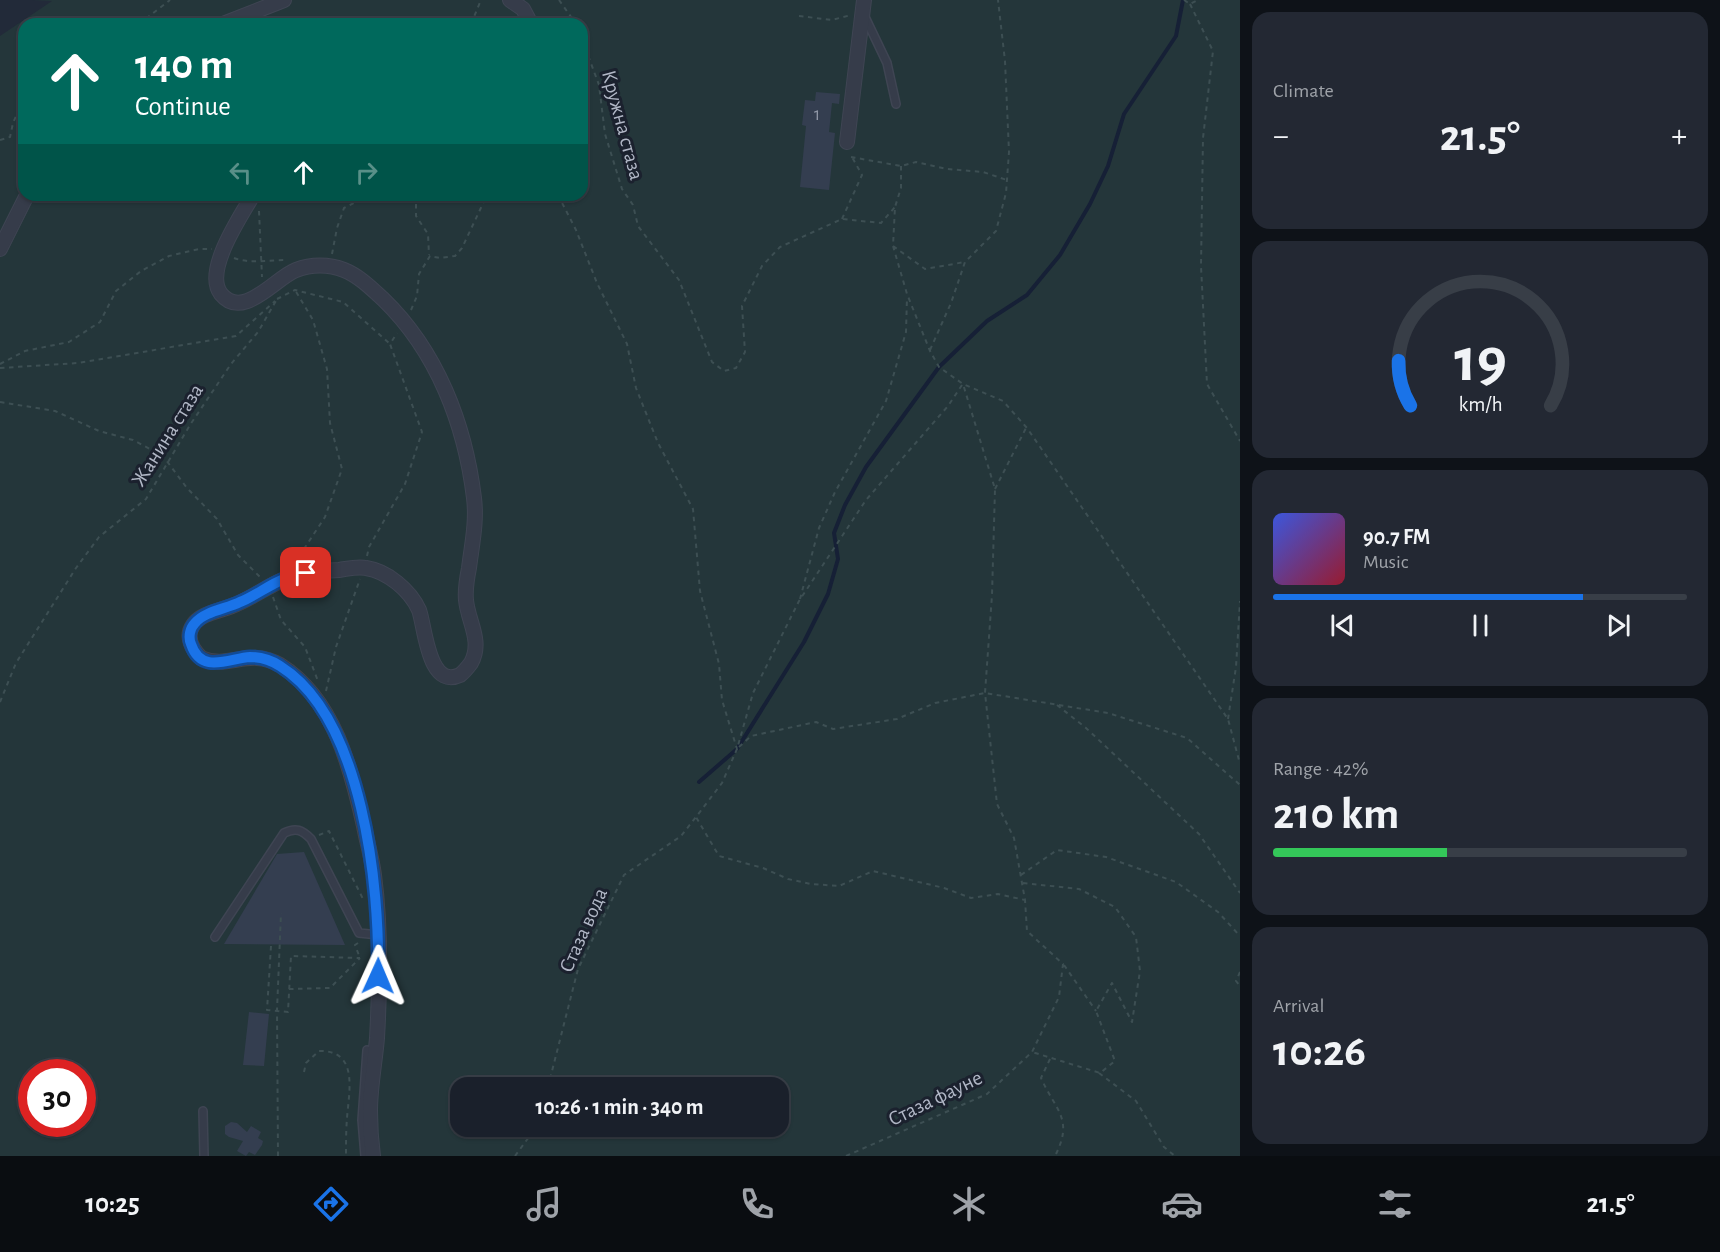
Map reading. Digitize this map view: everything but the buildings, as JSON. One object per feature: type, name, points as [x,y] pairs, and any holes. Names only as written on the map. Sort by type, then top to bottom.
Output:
[{"type":"street","points":[[238,18],[284,0]]},
{"type":"street","points":[[510,0],[523,9],[528,18]]},
{"type":"street","points":[[847,142],[863,6]]},
{"type":"street","points":[[0,249],[24,201]]},
{"type":"street","points":[[249,201],[233,229],[218,265],[215,280],[225,298],[246,302],[262,294],[287,274],[320,265],[342,269],[363,282],[404,322],[438,372],[453,407],[464,443],[474,497],[476,523],[466,597],[468,613],[474,630],[475,654],[468,667],[460,675],[451,677],[439,670],[430,659],[419,610],[409,594],[385,574],[364,567],[306,573],[284,579],[249,598],[205,615],[198,620],[191,631],[191,645],[201,658],[213,663],[252,657],[267,659],[294,675],[322,709],[342,745],[352,775],[374,874],[379,935],[377,1038],[370,1109],[373,1156]]},
{"type":"lane","points":[[863,6],[886,63],[896,104]]},
{"type":"lane","points":[[215,937],[284,833],[292,829],[303,831],[311,838],[359,933],[379,935]]},
{"type":"lane","points":[[365,1156],[362,1120],[367,1050]]},
{"type":"lane","points":[[203,1111],[204,1156]]},
{"type":"path","points":[[147,18],[170,0]]},
{"type":"path","points":[[474,18],[481,0]]},
{"type":"path","points":[[559,0],[572,18]]},
{"type":"path","points":[[930,351],[951,303],[964,262],[996,231],[1006,193],[1009,152],[1005,61],[998,0]]},
{"type":"path","points":[[1184,0],[1190,4],[1213,51],[1203,138],[1201,266],[1207,384],[1240,441]]},
{"type":"path","points":[[1190,4],[1198,0]]},
{"type":"path","points":[[798,16],[832,20],[863,6]]},
{"type":"path","name":"Кружна стаза","points":[[588,55],[599,85],[605,134],[622,189],[633,205],[638,226],[680,280],[712,362],[724,371],[736,368],[745,352],[742,306],[762,267],[780,247],[842,219]]},
{"type":"path","points":[[0,140],[10,137],[18,115]]},
{"type":"path","points":[[895,207],[881,223],[842,219],[862,175],[851,157],[901,166],[916,162],[947,169],[983,171],[1007,180]]},
{"type":"path","points":[[901,166],[901,188],[895,207],[892,246],[907,294],[930,351],[939,367],[963,384],[1003,401],[1027,428],[1228,719],[1240,764]]},
{"type":"path","points":[[332,267],[330,266],[337,228],[344,207],[358,201]]},
{"type":"path","points":[[416,201],[416,216],[428,234],[430,256],[419,274],[417,296],[390,344],[422,432]]},
{"type":"path","points":[[430,256],[441,258],[455,256],[462,248],[484,201]]},
{"type":"path","points":[[561,201],[627,344],[636,388],[658,443],[693,509],[700,591],[718,664],[722,700],[737,749],[751,736],[816,722],[833,729],[897,719],[934,703],[985,693],[1107,713],[1186,738],[1240,785]]},
{"type":"path","points":[[892,246],[925,269],[964,262]]},
{"type":"path","points":[[0,366],[25,351],[69,342],[100,322],[116,291],[141,272],[169,256],[199,249],[215,249],[236,259],[249,262],[296,259]]},
{"type":"path","points":[[284,579],[325,517],[342,469],[330,423],[327,369],[313,320],[295,290]]},
{"type":"path","points":[[799,601],[819,528],[835,492],[886,401],[906,332],[907,294]]},
{"type":"path","name":"Жанина стаза","points":[[0,366],[78,363],[236,336],[277,299],[258,332],[231,364],[146,499],[99,537],[76,568],[16,663],[0,702]]},
{"type":"path","points":[[799,601],[866,500],[948,406],[963,384]]},
{"type":"path","points":[[963,384],[994,489],[992,595],[985,693],[997,804],[1014,838],[1025,900],[1027,931],[1063,964],[1096,1011],[1115,1061],[1100,1073]]},
{"type":"path","points":[[0,402],[55,411],[99,431],[133,440],[163,456],[187,488],[217,519],[238,555],[269,586],[282,620],[305,647],[317,675],[318,686]]},
{"type":"path","points":[[994,489],[1027,428]]},
{"type":"path","name":"Стаза вода","points":[[551,1077],[578,969],[624,875],[681,836],[722,783],[737,749],[753,693],[799,601]]},
{"type":"path","points":[[1228,719],[1236,667],[1240,601]]},
{"type":"path","points":[[1056,704],[1086,728],[1199,834],[1240,893]]},
{"type":"path","points":[[696,817],[720,856],[763,868],[788,879],[811,884],[840,886],[873,871],[944,888],[971,898],[998,894],[1025,900]]},
{"type":"path","points":[[311,838],[329,831],[363,899]]},
{"type":"path","points":[[1021,875],[1057,850],[1106,857],[1176,882],[1218,912],[1240,936]]},
{"type":"path","points":[[1022,883],[1078,889],[1115,907],[1136,937],[1140,971],[1132,1022],[1112,983],[1096,1011]]},
{"type":"path","points":[[278,1156],[277,1010],[281,914]]},
{"type":"path","points":[[360,958],[355,945],[379,935]]},
{"type":"path","points":[[271,946],[267,1010],[288,1011],[291,956],[360,958]]},
{"type":"path","points":[[289,989],[330,988],[360,958]]},
{"type":"path","name":"Стаза фауне","points":[[846,1156],[987,1095],[1032,1052],[1059,997],[1063,964]]},
{"type":"path","points":[[1240,972],[1236,981],[1240,986]]},
{"type":"path","points":[[304,1072],[306,1063],[319,1051],[328,1051],[339,1056],[347,1065],[350,1076],[346,1156]]},
{"type":"path","points":[[1032,1052],[1100,1073],[1136,1101],[1164,1147],[1175,1156]]},
{"type":"path","points":[[1055,1156],[1065,1131],[1063,1117],[1041,1078],[1050,1059],[1100,1073]]},
{"type":"path","points":[[515,1156],[529,1137]]},
{"type":"shaded area","points":[[32,0],[1240,0],[1240,1156],[0,1156],[0,36],[18,24],[18,201],[588,201],[588,18],[27,18],[52,1]]},
{"type":"waterway","points":[[699,782],[737,749],[804,642],[828,594],[838,559],[834,533],[845,505],[866,467],[939,367],[987,321],[1027,295],[1060,255],[1090,204],[1108,166],[1124,114],[1176,36],[1183,0]]},
{"type":"route","points":[[306,573],[284,579],[249,598],[205,615],[194,624],[190,638],[191,645],[201,658],[213,663],[252,657],[274,662],[294,675],[322,709],[342,745],[352,775],[374,874],[379,935],[378,976]]}]
